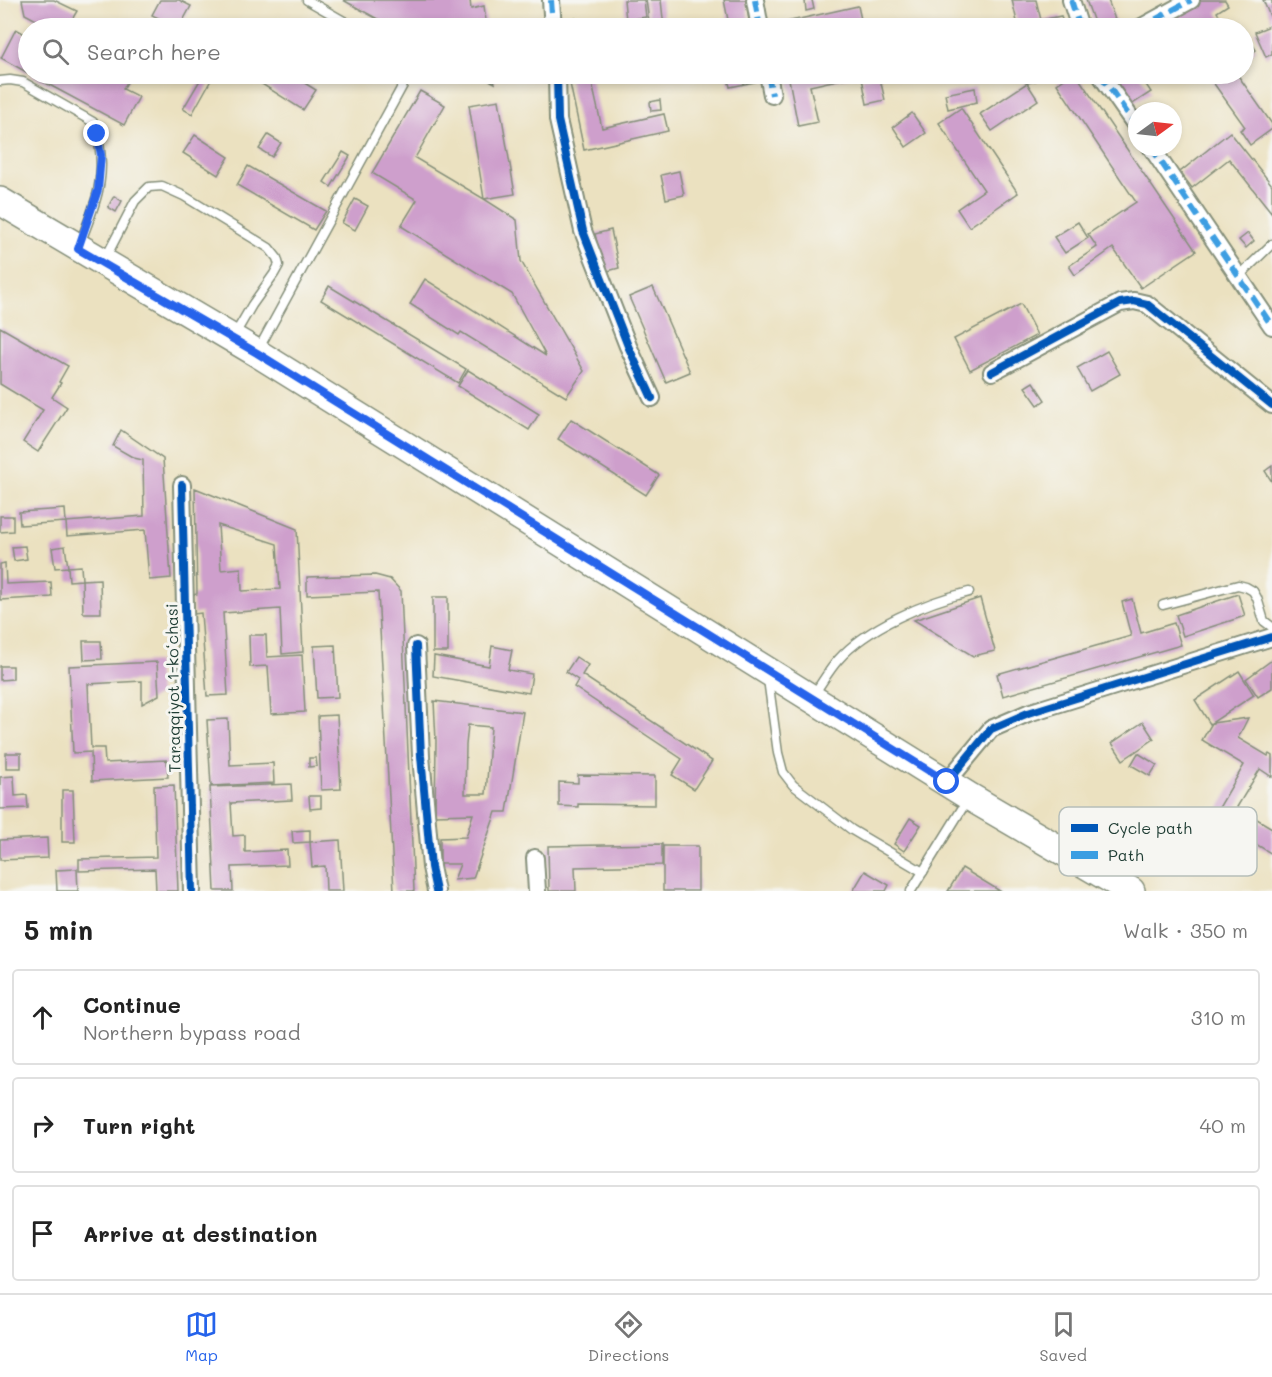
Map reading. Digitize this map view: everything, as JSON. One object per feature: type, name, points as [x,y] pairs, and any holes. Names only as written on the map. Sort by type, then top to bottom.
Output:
[{"type":"main road","points":[[0,201],[257,353],[1059,850]]},
{"type":"main road","points":[[1102,876],[1122,888]]},
{"type":"street","points":[[551,0],[552,18]]},
{"type":"street","points":[[755,0],[758,18]]},
{"type":"street","points":[[1071,0],[1077,18]]},
{"type":"street","points":[[1158,18],[1191,0]]},
{"type":"street","points":[[557,84],[558,120],[583,231],[628,346],[652,398]]},
{"type":"street","points":[[770,84],[772,95]]},
{"type":"street","points":[[1108,84],[1128,114]]},
{"type":"street","points":[[1157,156],[1272,326]]},
{"type":"street","points":[[992,372],[1120,303],[1134,301],[1147,304],[1272,405]]},
{"type":"street","name":"Taraqqiyot 1-koʻchasi","points":[[182,485],[192,891]]},
{"type":"street","points":[[947,782],[991,729],[1028,713],[1272,637]]},
{"type":"street","points":[[416,646],[420,756],[431,867],[436,891]]},
{"type":"street","points":[[535,858],[537,891]]},
{"type":"lane","points":[[308,0],[339,18]]},
{"type":"lane","points":[[0,81],[18,81]]},
{"type":"lane","points":[[26,84],[93,122],[97,134],[101,155],[98,190],[78,249]]},
{"type":"lane","points":[[257,353],[404,84]]},
{"type":"lane","points":[[103,263],[135,201],[150,187],[162,186],[184,196],[269,248],[277,258],[279,265],[274,274],[232,339]]},
{"type":"lane","points":[[1239,276],[1272,244]]},
{"type":"lane","points":[[1163,605],[1238,585],[1253,591],[1264,621],[1272,627]]},
{"type":"lane","points":[[812,697],[838,660],[862,638],[901,616],[950,596],[969,592]]},
{"type":"lane","points":[[767,669],[778,753],[783,771],[793,785],[852,830],[923,872]]},
{"type":"lane","points":[[913,890],[970,796]]},
{"type":"building","points":[[22,0],[54,0],[77,11],[73,18],[32,18],[25,14]]},
{"type":"building","points":[[160,0],[179,0],[191,6],[184,18],[158,18],[152,15]]},
{"type":"building","points":[[343,0],[470,0],[471,9],[484,6],[486,18],[376,18]]},
{"type":"building","points":[[624,0],[644,0],[646,17],[626,18]]},
{"type":"building","points":[[646,0],[661,0],[663,18],[649,18]]},
{"type":"building","points":[[724,0],[746,0],[749,18],[728,18]]},
{"type":"building","points":[[812,0],[814,9],[806,11],[805,1]]},
{"type":"building","points":[[1012,0],[1036,0],[1040,18],[1016,18]]},
{"type":"building","points":[[1086,0],[1108,0],[1114,18],[1092,18]]},
{"type":"building","points":[[1196,0],[1225,0],[1228,5],[1217,12],[1220,18],[1168,18]]},
{"type":"building","points":[[1263,0],[1272,0],[1272,21]]},
{"type":"building","points":[[858,6],[861,18],[804,18]]},
{"type":"building","points":[[1272,25],[1272,54],[1266,57],[1255,32]]},
{"type":"building","points":[[16,29],[18,30],[18,67],[1,58]]},
{"type":"building","points":[[48,84],[126,84],[123,89],[139,97],[124,125]]},
{"type":"building","points":[[198,84],[209,84],[192,114],[183,109]]},
{"type":"building","points":[[262,84],[306,84],[316,90],[303,110]]},
{"type":"building","points":[[570,84],[592,84],[602,128],[664,114],[668,131],[584,150]]},
{"type":"building","points":[[729,84],[745,84],[730,87]]},
{"type":"building","points":[[790,84],[819,84],[810,86],[818,122],[798,126]]},
{"type":"building","points":[[863,84],[881,84],[885,100],[867,104]]},
{"type":"building","points":[[1025,84],[1038,100],[992,131],[980,114]]},
{"type":"building","points":[[1057,84],[1083,84],[1128,151],[1128,156],[1132,156],[1196,251],[1141,288],[1113,248],[1075,275],[1069,266],[1097,247],[1088,234],[1136,202]]},
{"type":"building","points":[[1117,84],[1146,84],[1151,92],[1136,102],[1129,102]]},
{"type":"building","points":[[1214,84],[1244,84],[1272,124],[1272,129],[1250,145],[1240,130],[1245,127]]},
{"type":"building","points":[[975,88],[977,102],[948,109],[945,94]]},
{"type":"building","points":[[420,91],[445,105],[415,158],[517,220],[521,261],[584,371],[566,397],[461,332],[459,335],[410,304],[425,279],[546,356],[512,294],[401,226],[417,200],[372,173]]},
{"type":"building","points":[[499,100],[515,194],[484,199],[469,105]]},
{"type":"building","points":[[660,100],[661,110],[651,111],[650,102]]},
{"type":"building","points":[[961,108],[1018,193],[969,227],[957,209],[984,190],[939,123]]},
{"type":"building","points":[[912,113],[926,133],[906,147],[893,127]]},
{"type":"building","points":[[1230,132],[1272,185],[1272,213],[1229,159],[1192,188],[1180,172]]},
{"type":"building","points":[[195,135],[229,157],[218,175],[183,153]]},
{"type":"building","points":[[268,135],[281,143],[272,157],[259,149]]},
{"type":"building","points":[[343,152],[350,156],[331,187],[324,182]]},
{"type":"building","points":[[248,166],[326,211],[314,230],[237,185]]},
{"type":"building","points":[[679,171],[684,195],[666,199],[661,175]]},
{"type":"building","points":[[114,196],[122,201],[116,212],[108,207]]},
{"type":"building","points":[[355,199],[368,206],[355,230],[342,223]]},
{"type":"building","points":[[1078,222],[1088,238],[1065,253],[1054,237]]},
{"type":"building","points":[[611,230],[619,268],[604,272],[595,234]]},
{"type":"building","points":[[1248,233],[1254,241],[1246,248],[1239,240]]},
{"type":"building","points":[[329,286],[466,369],[458,383],[321,300]]},
{"type":"building","points":[[653,287],[690,372],[666,382],[629,297]]},
{"type":"building","points":[[1021,304],[1037,335],[970,370],[954,339]]},
{"type":"building","points":[[0,327],[68,366],[52,397],[67,407],[38,452],[23,442],[43,410],[0,384]]},
{"type":"building","points":[[1107,351],[1120,374],[1090,391],[1077,368]]},
{"type":"building","points":[[468,370],[539,414],[529,430],[458,386]]},
{"type":"building","points":[[1033,382],[1045,400],[1038,405],[1025,387]]},
{"type":"building","points":[[571,419],[659,475],[646,495],[558,439]]},
{"type":"building","points":[[121,430],[163,459],[171,578],[149,580],[145,530],[67,536],[66,522],[144,516],[143,460],[134,458],[113,446]]},
{"type":"building","points":[[1272,466],[1272,482],[1265,471]]},
{"type":"building","points":[[195,488],[297,529],[303,652],[282,654],[280,609],[223,613],[228,695],[207,696],[201,613],[194,614],[192,595],[197,594]],"holes":[[[218,525],[277,544],[280,589],[242,591],[241,568],[221,570]]]},
{"type":"building","points":[[65,509],[66,522],[20,525],[19,512]]},
{"type":"building","points":[[0,516],[13,516],[13,531],[0,532]]},
{"type":"building","points":[[25,546],[27,559],[14,561],[12,547]]},
{"type":"building","points":[[65,546],[68,567],[55,568],[52,548]]},
{"type":"building","points":[[5,563],[6,584],[51,582],[52,597],[0,600],[0,564]]},
{"type":"building","points":[[81,566],[82,580],[69,581],[68,567]]},
{"type":"building","points":[[375,575],[390,579],[401,591],[414,891],[394,891],[378,592],[307,595],[307,577]]},
{"type":"building","points":[[100,579],[101,613],[83,613],[82,580]]},
{"type":"building","points":[[1238,594],[1245,616],[1183,636],[1176,615]]},
{"type":"building","points":[[433,597],[448,597],[448,652],[433,652]]},
{"type":"building","points":[[980,598],[995,651],[973,656],[914,620]]},
{"type":"building","points":[[1132,599],[1141,633],[1174,623],[1181,645],[1003,696],[997,674],[1131,636],[1122,602]]},
{"type":"building","points":[[249,635],[266,635],[267,657],[302,655],[305,712],[271,714],[268,666],[250,667]]},
{"type":"building","points":[[83,641],[101,641],[102,659],[84,660]]},
{"type":"building","points":[[335,645],[338,697],[317,698],[314,646]]},
{"type":"building","points":[[492,646],[512,650],[508,670],[532,674],[529,693],[433,676],[434,656],[489,666]]},
{"type":"building","points":[[576,657],[588,665],[582,675],[712,761],[694,789],[672,775],[682,759],[574,687],[578,680],[566,672]]},
{"type":"building","points":[[1272,660],[1272,688],[1258,697],[1246,679]]},
{"type":"building","points":[[157,662],[159,695],[142,704],[142,681],[88,684],[91,748],[104,748],[105,763],[167,760],[168,777],[92,781],[91,752],[73,753],[69,666]]},
{"type":"building","points":[[0,666],[13,666],[13,679],[0,680]]},
{"type":"building","points":[[1239,671],[1254,695],[1210,724],[1195,700]]},
{"type":"building","points":[[434,701],[523,712],[507,812],[496,812],[473,878],[454,880],[460,864],[440,864],[440,838],[466,837],[473,814],[435,815]],"holes":[[[468,725],[491,727],[486,794],[465,794]]]},
{"type":"building","points":[[337,715],[341,789],[321,790],[318,716]]},
{"type":"building","points":[[1248,718],[1238,738],[1268,756],[1269,754],[1272,756],[1272,777],[1260,769],[1237,807],[1219,807],[1244,765],[1202,740],[1212,723]]},
{"type":"building","points":[[228,719],[230,765],[273,763],[274,783],[211,786],[207,720]]},
{"type":"building","points":[[1143,722],[1154,739],[1123,760],[1112,743]]},
{"type":"building","points":[[6,753],[21,753],[21,768],[6,768]]},
{"type":"building","points":[[1138,753],[1157,765],[1150,776],[1131,765]]},
{"type":"building","points":[[309,758],[316,758],[317,766],[309,767]]},
{"type":"building","points":[[578,775],[655,776],[655,805],[578,804],[578,807],[559,806],[559,782],[578,783]]},
{"type":"building","points":[[14,776],[15,796],[27,795],[28,808],[0,809],[0,777]]},
{"type":"building","points":[[291,784],[292,800],[231,803],[233,836],[245,835],[245,852],[287,850],[288,865],[232,867],[233,891],[215,891],[210,787]]},
{"type":"building","points":[[174,785],[178,891],[156,891],[155,869],[79,871],[79,859],[156,857],[154,786]]},
{"type":"building","points":[[62,790],[73,790],[75,842],[62,842]]},
{"type":"building","points":[[309,796],[321,796],[321,808],[310,809]]},
{"type":"building","points":[[910,818],[921,825],[904,851],[894,844]]},
{"type":"building","points":[[1257,819],[1272,828],[1272,854],[1257,845]]},
{"type":"building","points":[[310,830],[310,842],[293,843],[292,831]]},
{"type":"building","points":[[47,838],[48,858],[0,860],[0,840]]},
{"type":"building","points":[[340,840],[343,891],[326,891],[325,866],[312,867],[310,842]]},
{"type":"building","points":[[662,844],[662,865],[575,867],[576,891],[549,891],[548,846]]},
{"type":"building","points":[[663,846],[698,846],[698,891],[663,891]]},
{"type":"building","points":[[962,868],[1000,891],[948,891]]},
{"type":"building","points":[[77,869],[78,891],[57,891],[56,870]]},
{"type":"building","points":[[865,871],[889,885],[886,891],[853,891]]},
{"type":"marked path","points":[[551,0],[552,18]]},
{"type":"marked path","points":[[755,0],[758,18]]},
{"type":"marked path","points":[[1071,0],[1077,18]]},
{"type":"marked path","points":[[1158,18],[1191,0]]},
{"type":"marked path","points":[[770,84],[772,95]]},
{"type":"marked path","points":[[1107,84],[1128,114]]},
{"type":"marked path","points":[[1157,156],[1272,326]]},
{"type":"cycle path","points":[[557,84],[558,120],[583,231],[628,346],[652,398]]},
{"type":"cycle path","points":[[992,372],[1120,303],[1134,301],[1147,304],[1272,405]]},
{"type":"cycle path","points":[[182,485],[192,891]]},
{"type":"cycle path","points":[[947,782],[991,729],[1028,713],[1272,637]]},
{"type":"cycle path","points":[[416,646],[421,756],[431,867],[436,891]]},
{"type":"route","points":[[97,134],[101,155],[98,190],[78,249],[257,353],[947,782]]}]
